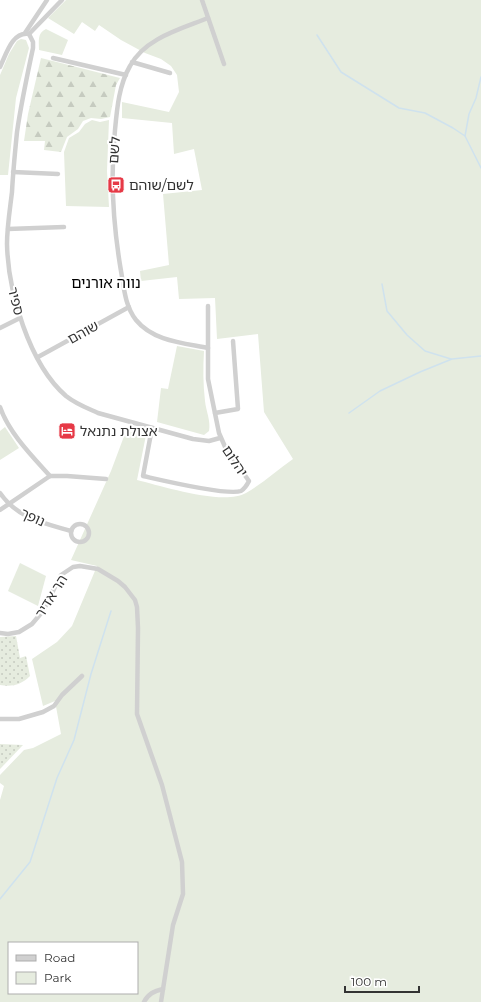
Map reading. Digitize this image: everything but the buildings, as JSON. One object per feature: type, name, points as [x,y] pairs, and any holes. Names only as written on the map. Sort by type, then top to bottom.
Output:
[{"type":"street","points":[[27,34],[47,0]]},
{"type":"street","points":[[0,67],[14,39],[20,34],[27,34],[62,0]]},
{"type":"street","points":[[202,0],[224,64]]},
{"type":"street","name":"לשם","points":[[208,18],[159,38],[147,47],[132,62],[120,94],[116,114],[112,194],[117,246],[127,301],[136,320],[150,332],[159,337],[208,348]]},
{"type":"street","name":"ספיר","points":[[27,34],[33,42],[33,48],[17,132],[7,244],[10,273],[20,318],[32,347],[58,387],[75,402],[98,412],[202,441],[220,438]]},
{"type":"street","points":[[53,58],[126,75]]},
{"type":"street","points":[[132,62],[170,73]]},
{"type":"street","points":[[13,172],[58,174]]},
{"type":"street","points":[[8,229],[64,226]]},
{"type":"street","name":"יהלום","points":[[152,428],[143,476],[233,492],[242,490],[248,481],[220,438],[208,379],[208,306]]},
{"type":"street","name":"שוהם","points":[[38,357],[129,307]]},
{"type":"street","points":[[0,328],[20,318]]},
{"type":"street","points":[[215,413],[238,409],[233,341]]},
{"type":"street","points":[[0,407],[3,415],[24,447],[50,476]]},
{"type":"street","points":[[0,510],[50,476],[106,479]]},
{"type":"street","name":"נופך","points":[[0,493],[9,504],[29,518],[71,531]]},
{"type":"street","points":[[81,524],[87,527],[89,533],[83,542],[76,541],[72,537],[71,531],[75,525],[81,524]]},
{"type":"street","name":"הר אדיר","points":[[0,633],[8,634],[19,632],[32,624],[43,611],[61,575],[72,567],[80,566],[98,569],[118,581],[125,587],[135,600],[137,607],[138,628],[137,714],[162,785],[182,862],[183,894],[173,925],[161,1002]]},
{"type":"street","points":[[0,719],[19,719],[43,712],[54,706],[82,676]]},
{"type":"street","points":[[144,1002],[146,997],[154,991],[163,989]]},
{"type":"green space","points":[[66,0],[481,0],[481,1002],[0,1002],[0,800],[4,786],[0,783],[0,775],[24,750],[33,748],[61,734],[55,701],[43,706],[32,659],[57,642],[72,626],[97,566],[71,560],[111,471],[126,431],[146,435],[137,480],[192,494],[223,497],[236,496],[246,493],[293,459],[264,412],[258,334],[217,339],[215,298],[179,299],[177,277],[141,281],[140,271],[169,265],[163,194],[202,190],[194,149],[174,154],[172,123],[122,118],[122,102],[169,112],[179,92],[177,75],[171,66],[161,59],[145,53],[121,40],[99,25],[95,31],[82,22],[74,34],[48,18]]},
{"type":"green space","points":[[46,29],[68,40],[62,55],[39,50],[40,35]]},
{"type":"green space","points":[[21,39],[26,40],[29,48],[16,98],[8,175],[0,175],[0,75],[9,54],[17,41]]},
{"type":"green space","points":[[41,58],[120,78],[116,85],[110,117],[101,119],[91,118],[83,121],[78,129],[67,137],[61,152],[44,150],[45,141],[24,141],[28,114]]},
{"type":"green space","points":[[92,120],[100,122],[109,120],[107,171],[109,207],[66,206],[64,152],[69,138],[79,132],[85,124]]},
{"type":"green space","points":[[177,346],[204,351],[204,388],[209,420],[209,431],[204,435],[157,422],[161,388],[168,389]]},
{"type":"green space","points":[[5,427],[19,448],[0,460],[0,431]]},
{"type":"green space","points":[[20,563],[46,576],[38,606],[8,591]]},
{"type":"green space","points":[[16,636],[20,658],[26,656],[30,676],[16,685],[0,685],[0,637]]},
{"type":"green space","points":[[0,744],[23,745],[0,769]]},
{"type":"waterway","points":[[317,35],[341,72],[399,108],[425,113],[465,136]]},
{"type":"waterway","points":[[481,77],[476,98],[469,114],[465,136],[481,168]]},
{"type":"waterway","points":[[382,284],[387,311],[407,335],[425,351],[451,359]]},
{"type":"waterway","points":[[349,413],[380,391],[420,372],[452,359],[481,356]]},
{"type":"waterway","points":[[0,899],[30,862],[57,778],[74,740],[91,674],[111,611]]},
{"type":"place","name":"לשם/שוהם","points":[[116,185]]},
{"type":"place","name":"אצולת נתנאל","points":[[67,431]]},
{"type":"district","name":"נווה אורנים","points":[[106,283]]}]
